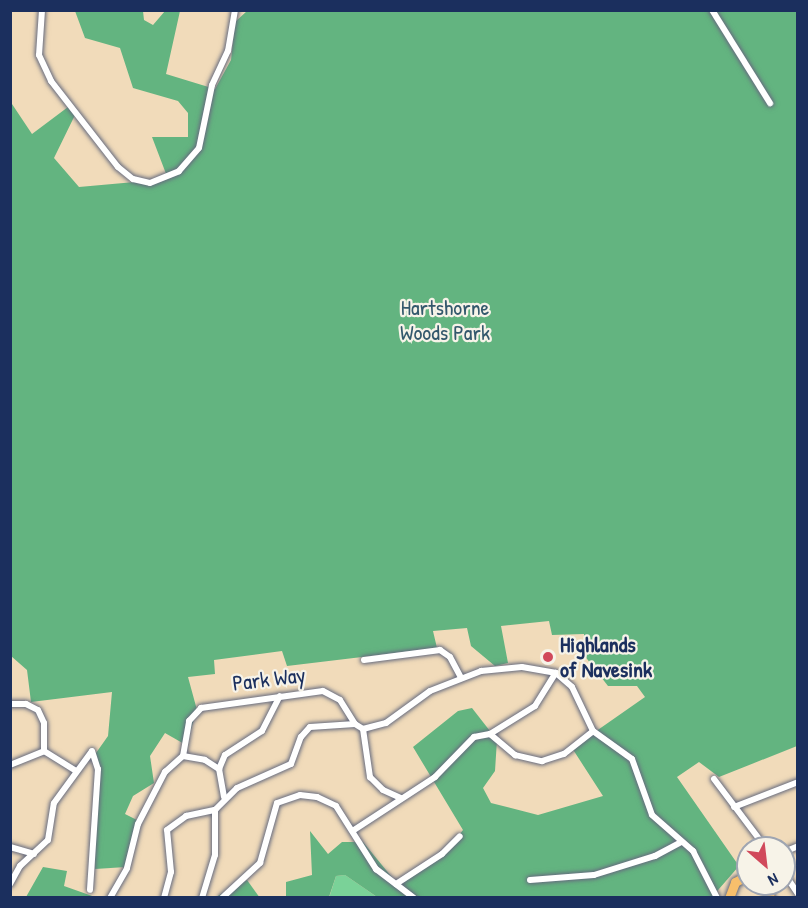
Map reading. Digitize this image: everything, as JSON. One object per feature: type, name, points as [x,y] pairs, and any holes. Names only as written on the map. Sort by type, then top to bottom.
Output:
[{"type":"highway","points":[[729,897],[736,881]]},
{"type":"street","points":[[42,10],[40,58],[75,116],[129,177],[150,183],[171,177],[193,157],[202,141],[212,85],[228,51],[235,10]]},
{"type":"street","points":[[712,10],[770,103]]},
{"type":"street","points":[[364,660],[440,650],[450,657],[461,678]]},
{"type":"street","points":[[401,798],[382,790],[370,777],[363,729],[391,721],[424,694],[461,678],[502,667],[538,668],[556,673],[572,687],[593,730],[632,759],[652,815],[700,860],[717,897]]},
{"type":"street","points":[[354,830],[440,773],[471,739],[490,734],[535,706],[556,673]]},
{"type":"street","name":"Park Way","points":[[183,756],[186,730],[195,712],[222,702],[330,693],[343,702],[354,724],[363,729]]},
{"type":"street","points":[[224,797],[219,769],[230,749],[262,731],[280,696]]},
{"type":"street","points":[[10,704],[26,704],[38,710],[44,723],[44,748]]},
{"type":"street","points":[[202,897],[215,855],[214,810],[224,797],[251,780],[291,764],[301,737],[310,727],[354,724]]},
{"type":"street","points":[[490,734],[514,754],[542,760],[564,754],[593,730]]},
{"type":"street","points":[[10,765],[44,748]]},
{"type":"street","points":[[44,748],[75,770]]},
{"type":"street","points":[[10,884],[20,866],[48,840],[54,803],[75,770],[92,752],[98,761],[90,890]]},
{"type":"street","points":[[110,897],[127,868],[135,832],[165,772],[183,756],[205,760],[219,769]]},
{"type":"street","points":[[714,778],[757,836]]},
{"type":"street","points":[[734,807],[798,782]]},
{"type":"street","points":[[222,897],[254,871],[268,844],[273,809],[281,800],[294,795],[318,797],[331,802],[354,830],[376,869],[414,897]]},
{"type":"street","points":[[164,897],[171,872],[167,830],[186,816],[214,810]]},
{"type":"street","points":[[396,884],[442,854],[460,836]]},
{"type":"street","points":[[530,880],[594,875],[655,856],[681,842]]},
{"type":"street","points":[[10,847],[33,854]]},
{"type":"green space","name":"Hartshorne Woods Park","points":[[75,11],[143,11],[144,20],[153,25],[165,11],[180,11],[166,74],[215,89],[231,60],[235,22],[247,11],[797,11],[797,746],[719,777],[699,762],[677,777],[736,862],[736,869],[712,897],[377,897],[345,875],[336,876],[329,897],[286,897],[286,882],[312,875],[310,831],[328,854],[342,842],[363,842],[395,881],[445,853],[463,830],[413,747],[458,711],[472,708],[497,740],[495,771],[483,788],[491,803],[538,815],[603,796],[572,748],[645,697],[637,686],[608,686],[584,655],[584,634],[552,635],[549,621],[501,626],[508,663],[495,666],[471,646],[467,628],[433,631],[437,648],[287,666],[282,651],[214,660],[215,674],[188,677],[197,710],[186,745],[165,733],[150,756],[154,783],[133,796],[125,814],[139,821],[126,867],[95,869],[96,753],[108,736],[112,692],[31,702],[27,670],[11,656],[10,101],[32,134],[68,107],[75,115],[54,158],[79,187],[168,179],[152,137],[188,137],[188,113],[178,101],[133,88],[120,48],[85,38]]},
{"type":"green space","points":[[43,867],[67,871],[64,886],[95,897],[26,897]]},
{"type":"green space","points":[[345,875],[377,897],[329,898],[336,876]]},
{"type":"green space","points":[[247,880],[260,898],[214,898]]},
{"type":"place","name":"Highlands of Navesink","points":[[548,657]]}]
